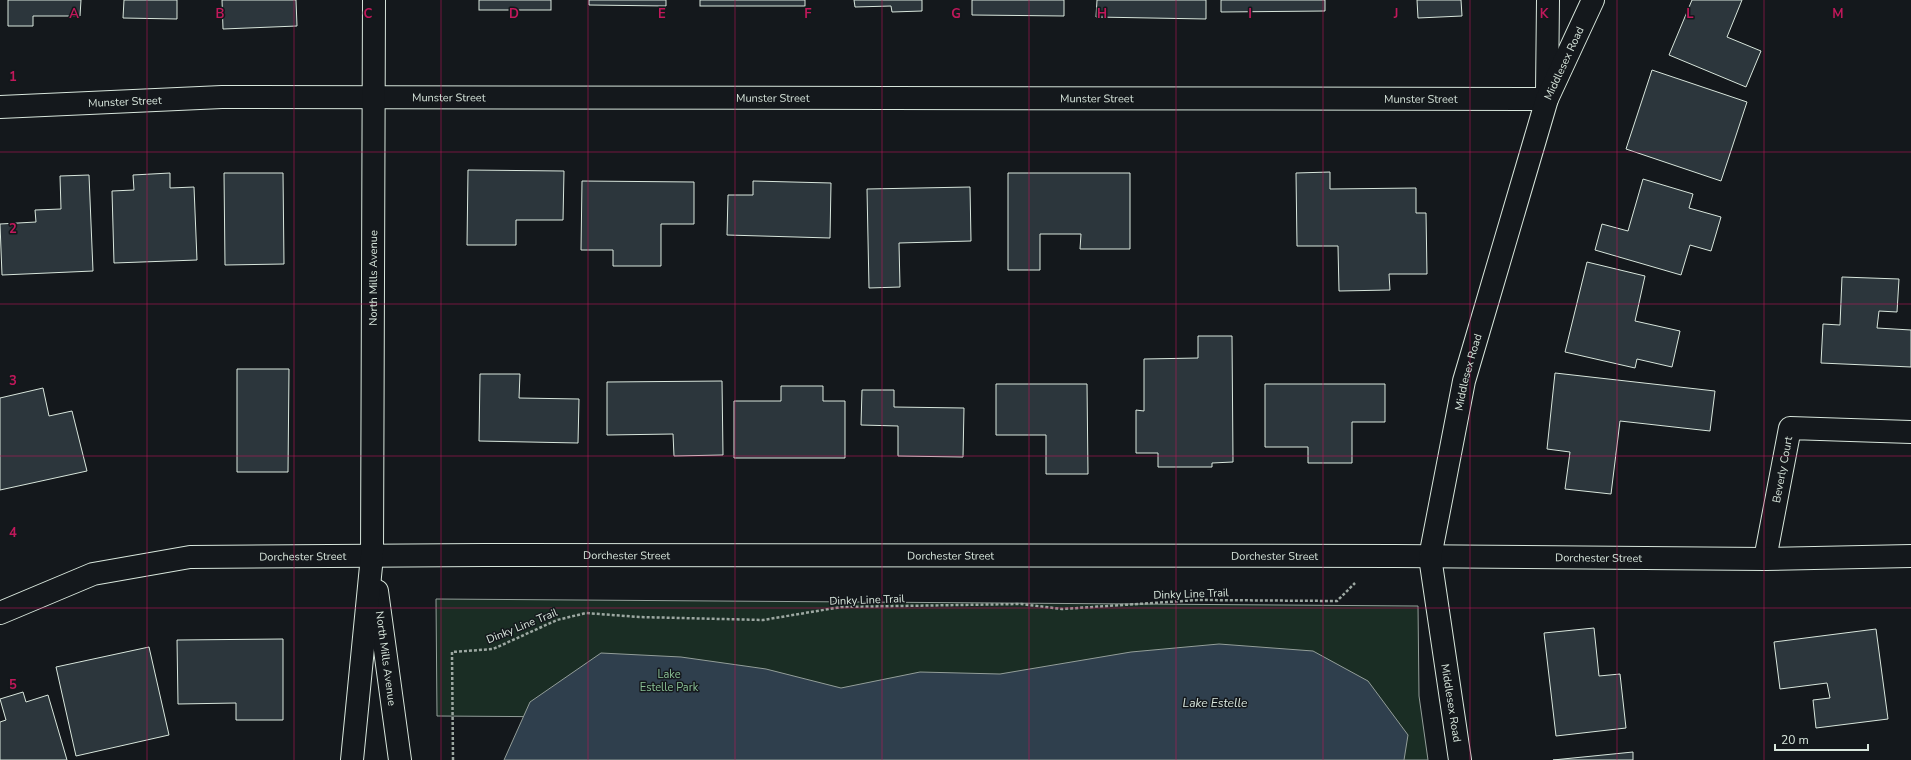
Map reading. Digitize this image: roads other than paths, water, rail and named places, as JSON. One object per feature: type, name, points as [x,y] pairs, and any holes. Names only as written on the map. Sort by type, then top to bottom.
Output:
[{"type":"street","name":"North Mills Avenue","points":[[352,760],[372,556],[374,0]]},
{"type":"street","points":[[1547,99],[1548,0]]},
{"type":"street","name":"Middlesex Road","points":[[1460,760],[1430,557],[1464,381],[1547,99],[1593,0]]},
{"type":"street","name":"Munster Street","points":[[0,107],[222,97],[1547,99]]},
{"type":"street","name":"Beverly Court","points":[[1766,559],[1790,428],[1911,432]]},
{"type":"street","name":"Dorchester Street","points":[[0,613],[92,574],[190,557],[524,555],[1766,559],[1911,556]]},
{"type":"street","name":"North Mills Avenue","points":[[372,556],[400,760]]},
{"type":"water","name":"Lake Estelle","points":[[1219,644],[1313,651],[1368,681],[1408,735],[1404,760],[504,760],[530,702],[601,653],[681,657],[766,669],[841,688],[920,672],[1000,674],[1131,652]]},
{"type":"park label","name":"Lake Estelle Park","points":[[669,680]]}]
